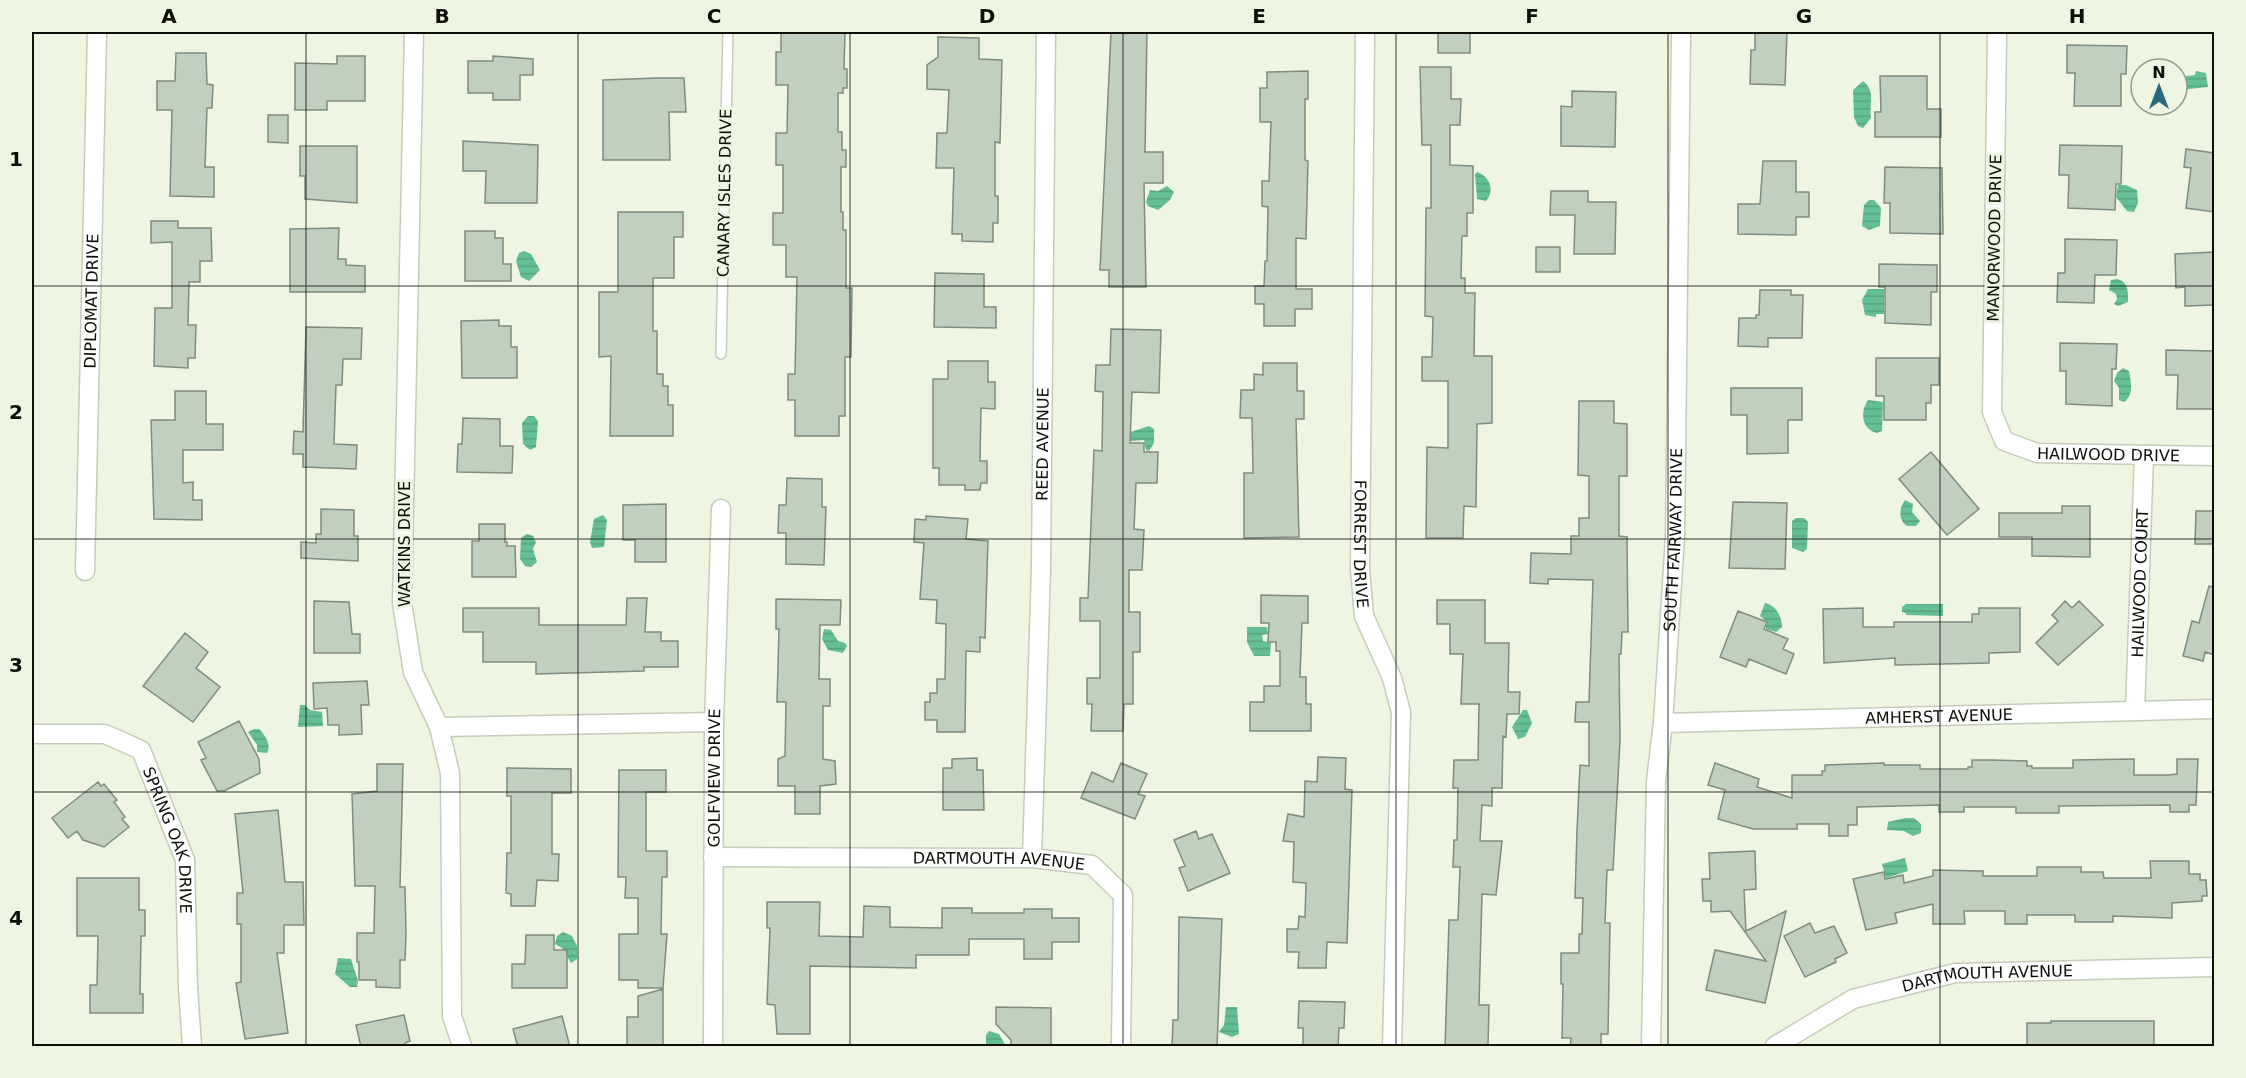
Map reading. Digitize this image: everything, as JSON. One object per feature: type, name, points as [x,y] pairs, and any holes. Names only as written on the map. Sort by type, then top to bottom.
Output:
[{"type":"street","name":"DIPLOMAT DRIVE","points":[[85,571],[97,32]]},
{"type":"street","name":"WATKINS DRIVE","points":[[414,32],[402,603],[413,672],[439,727],[450,773],[452,1016],[462,1047]]},
{"type":"street","name":"REED AVENUE","points":[[1032,858],[1041,568],[1046,32]]},
{"type":"street","name":"FORREST DRIVE","points":[[1365,32],[1360,569],[1364,616],[1392,678],[1401,712],[1392,1047]]},
{"type":"street","name":"SOUTH FAIRWAY DRIVE","points":[[1651,1047],[1656,781],[1663,723],[1675,537],[1681,32]]},
{"type":"street","name":"MANORWOOD DRIVE","points":[[1997,32],[1992,412],[2004,441]]},
{"type":"street","name":"HAILWOOD DRIVE","points":[[2004,441],[2037,453],[2214,456]]},
{"type":"street","name":"HAILWOOD COURT","points":[[2135,711],[2144,456]]},
{"type":"street","name":"GOLFVIEW DRIVE","points":[[713,1047],[714,722],[721,509]]},
{"type":"street","name":"AMHERST AVENUE","points":[[1663,723],[2214,710]]},
{"type":"street","points":[[439,727],[714,722]]},
{"type":"street","name":"SPRING OAK DRIVE","points":[[32,734],[105,734],[141,750],[185,860],[192,1047]]},
{"type":"street","name":"DARTMOUTH AVENUE","points":[[713,857],[1032,858],[1092,865],[1123,895],[1121,1047]]},
{"type":"street","name":"DARTMOUTH AVENUE","points":[[1775,1047],[1853,999],[1955,973],[2214,967]]},
{"type":"lane","name":"CANARY ISLES DRIVE","points":[[721,354],[728,32]]},
{"type":"shaded area","points":[[2196,71],[2206,73],[2208,87],[2189,89],[2189,76],[2195,75]]},
{"type":"shaded area","points":[[1863,81],[1869,89],[1871,98],[1871,118],[1863,128],[1858,126],[1854,117],[1853,90]]},
{"type":"shaded area","points":[[1477,172],[1490,184],[1490,193],[1486,201],[1477,199],[1475,174]]},
{"type":"shaded area","points":[[2118,185],[2126,185],[2137,190],[2138,203],[2134,212],[2127,211],[2116,197]]},
{"type":"shaded area","points":[[1167,186],[1174,192],[1170,200],[1158,210],[1148,206],[1146,202],[1150,190],[1158,191]]},
{"type":"shaded area","points":[[1869,200],[1874,200],[1881,208],[1880,226],[1869,230],[1862,226],[1864,205]]},
{"type":"shaded area","points":[[524,251],[531,254],[540,270],[529,281],[521,277],[516,261],[519,253]]},
{"type":"shaded area","points":[[2117,279],[2124,282],[2128,295],[2128,302],[2118,306],[2114,304],[2117,299],[2116,294],[2109,290],[2111,280]]},
{"type":"shaded area","points":[[1868,289],[1884,289],[1884,314],[1876,314],[1876,317],[1865,315],[1862,300]]},
{"type":"shaded area","points":[[2123,368],[2129,371],[2131,384],[2131,392],[2124,402],[2119,400],[2119,388],[2114,381],[2117,373]]},
{"type":"shaded area","points":[[1868,400],[1883,402],[1882,431],[1877,433],[1865,424],[1863,414]]},
{"type":"shaded area","points":[[528,416],[534,416],[538,421],[536,447],[530,450],[523,444],[522,423]]},
{"type":"shaded area","points":[[1149,426],[1154,429],[1154,443],[1149,451],[1146,450],[1144,440],[1131,441],[1131,432]]},
{"type":"shaded area","points":[[1905,500],[1913,504],[1912,512],[1920,521],[1916,526],[1907,526],[1902,521],[1901,510]]},
{"type":"shaded area","points":[[603,515],[607,520],[604,547],[592,548],[590,542],[594,519]]},
{"type":"shaded area","points":[[1796,518],[1804,518],[1808,522],[1807,549],[1803,552],[1792,548],[1792,521]]},
{"type":"shaded area","points":[[527,534],[533,536],[536,542],[533,549],[537,562],[531,567],[525,566],[520,559],[521,538]]},
{"type":"shaded area","points":[[1765,603],[1772,606],[1780,616],[1782,627],[1776,632],[1766,629],[1766,621],[1760,616]]},
{"type":"shaded area","points":[[1906,604],[1943,604],[1943,616],[1906,615],[1902,612],[1902,607]]},
{"type":"shaded area","points":[[1247,627],[1267,627],[1268,634],[1262,635],[1263,641],[1271,643],[1270,656],[1254,656],[1247,642]]},
{"type":"shaded area","points":[[824,629],[831,630],[838,641],[845,643],[847,646],[843,653],[828,650],[822,639]]},
{"type":"shaded area","points":[[300,705],[322,712],[323,726],[298,727]]},
{"type":"shaded area","points":[[1523,710],[1527,710],[1532,723],[1525,737],[1518,739],[1512,727]]},
{"type":"shaded area","points":[[259,729],[265,737],[269,747],[267,753],[257,752],[257,745],[248,732]]},
{"type":"shaded area","points":[[1914,818],[1921,824],[1921,833],[1913,836],[1904,831],[1887,830],[1888,822]]},
{"type":"shaded area","points":[[1905,858],[1908,871],[1886,878],[1882,864]]},
{"type":"shaded area","points":[[563,932],[572,936],[577,946],[577,959],[571,963],[562,948],[555,944],[557,936]]},
{"type":"shaded area","points":[[338,958],[351,959],[358,981],[357,987],[350,987],[335,974]]},
{"type":"shaded area","points":[[1226,1007],[1237,1007],[1239,1034],[1232,1037],[1219,1032],[1224,1025]]},
{"type":"shaded area","points":[[989,1031],[999,1034],[1006,1046],[986,1046],[986,1035]]},
{"type":"building","points":[[781,32],[845,32],[844,69],[847,69],[847,88],[843,88],[843,93],[838,93],[838,132],[842,132],[842,150],[846,150],[846,167],[841,167],[841,212],[843,212],[843,230],[846,230],[846,288],[852,288],[851,357],[845,357],[845,416],[839,416],[839,436],[795,436],[795,400],[788,400],[788,374],[795,374],[797,277],[786,277],[786,245],[773,245],[773,213],[783,213],[783,165],[776,165],[776,133],[787,133],[788,85],[776,85],[776,52],[781,52]]},
{"type":"building","points":[[1111,32],[1147,32],[1145,152],[1163,152],[1163,183],[1144,183],[1146,287],[1109,287],[1109,270],[1100,270]]},
{"type":"building","points":[[1438,32],[1470,32],[1470,53],[1438,53]]},
{"type":"building","points":[[1755,32],[1787,32],[1785,85],[1750,84],[1751,50],[1755,50]]},
{"type":"building","points":[[938,37],[979,38],[979,59],[1002,60],[1000,143],[995,142],[995,196],[998,196],[998,223],[993,223],[993,242],[962,241],[962,234],[952,234],[954,168],[936,168],[937,133],[947,133],[949,90],[927,89],[927,65],[938,57]]},
{"type":"building","points":[[2067,45],[2127,46],[2126,74],[2121,74],[2121,106],[2074,106],[2075,73],[2067,73]]},
{"type":"building","points":[[176,53],[206,53],[207,84],[213,85],[212,108],[207,108],[205,167],[214,167],[214,197],[170,196],[172,110],[157,110],[157,81],[175,81]]},
{"type":"building","points":[[337,56],[365,56],[365,101],[327,101],[327,110],[295,110],[295,63],[337,64]]},
{"type":"building","points":[[493,56],[533,59],[533,75],[520,75],[520,100],[493,100],[493,93],[468,93],[468,61],[493,61]]},
{"type":"building","points":[[1420,67],[1451,67],[1451,99],[1461,99],[1460,125],[1450,125],[1450,165],[1473,166],[1473,213],[1467,213],[1467,236],[1462,236],[1461,278],[1465,278],[1465,293],[1475,293],[1474,356],[1492,356],[1492,423],[1477,424],[1476,507],[1464,506],[1463,538],[1426,538],[1427,447],[1448,448],[1448,381],[1422,381],[1422,357],[1432,357],[1433,317],[1425,316],[1426,208],[1431,208],[1431,145],[1422,145]]},
{"type":"building","points":[[1308,71],[1308,99],[1305,99],[1305,160],[1308,161],[1306,239],[1296,238],[1296,289],[1312,289],[1312,309],[1295,309],[1295,326],[1264,326],[1264,304],[1255,304],[1255,286],[1264,286],[1265,261],[1267,261],[1268,207],[1262,206],[1262,181],[1269,181],[1271,122],[1260,122],[1260,88],[1267,88],[1267,72]]},
{"type":"building","points":[[1880,76],[1927,76],[1927,109],[1941,109],[1941,137],[1875,137],[1875,112],[1881,112]]},
{"type":"building","points":[[684,78],[686,112],[669,112],[670,160],[603,160],[603,80]]},
{"type":"building","points":[[1572,91],[1616,92],[1615,147],[1561,146],[1561,106],[1572,107]]},
{"type":"building","points":[[268,115],[288,115],[288,143],[268,142]]},
{"type":"building","points":[[463,141],[538,145],[537,203],[485,203],[486,171],[463,171]]},
{"type":"building","points":[[2060,145],[2122,146],[2121,184],[2116,184],[2115,210],[2068,208],[2069,175],[2059,175]]},
{"type":"building","points":[[300,146],[357,146],[357,203],[305,199],[305,176],[300,176]]},
{"type":"building","points":[[2186,149],[2214,153],[2214,212],[2186,208],[2191,168],[2184,167]]},
{"type":"building","points":[[1763,161],[1796,161],[1796,192],[1809,192],[1809,217],[1796,217],[1796,235],[1738,234],[1738,204],[1760,204]]},
{"type":"building","points":[[1885,167],[1942,168],[1943,234],[1890,233],[1890,203],[1884,203]]},
{"type":"building","points":[[1551,191],[1588,191],[1588,202],[1616,202],[1615,254],[1574,254],[1575,215],[1550,215]]},
{"type":"building","points":[[618,212],[683,212],[683,237],[674,237],[674,278],[653,278],[653,331],[657,331],[657,374],[663,374],[663,386],[668,386],[668,405],[673,405],[673,436],[610,436],[611,356],[599,357],[599,292],[618,292]]},
{"type":"building","points":[[151,221],[178,221],[178,228],[211,228],[212,261],[200,261],[200,282],[189,282],[188,325],[196,325],[195,358],[188,358],[188,368],[154,366],[155,308],[172,308],[172,242],[151,243]]},
{"type":"building","points":[[339,228],[338,259],[346,259],[346,265],[365,266],[365,292],[290,292],[290,229]]},
{"type":"building","points":[[465,231],[495,231],[495,238],[503,238],[503,264],[511,264],[511,281],[465,281]]},
{"type":"building","points":[[2065,239],[2117,240],[2116,275],[2095,275],[2094,303],[2057,302],[2058,273],[2065,273]]},
{"type":"building","points":[[1536,247],[1560,247],[1560,272],[1536,272]]},
{"type":"building","points":[[2214,252],[2214,305],[2185,306],[2185,287],[2176,288],[2175,254]]},
{"type":"building","points":[[1879,264],[1937,265],[1937,292],[1931,292],[1931,325],[1885,323],[1885,287],[1879,287]]},
{"type":"building","points":[[935,273],[984,274],[984,307],[996,307],[996,328],[934,327]]},
{"type":"building","points":[[1760,290],[1791,290],[1791,295],[1803,295],[1802,338],[1768,338],[1768,347],[1738,346],[1739,318],[1756,318],[1756,315],[1759,315]]},
{"type":"building","points":[[499,320],[499,326],[511,326],[511,347],[517,347],[517,378],[462,378],[461,321]]},
{"type":"building","points":[[306,327],[362,328],[361,359],[343,359],[342,385],[336,385],[334,444],[357,445],[356,469],[303,467],[303,454],[293,454],[294,431],[303,432]]},
{"type":"building","points":[[1111,329],[1161,330],[1159,393],[1132,392],[1130,443],[1144,443],[1144,452],[1158,452],[1157,483],[1136,483],[1134,529],[1144,530],[1142,570],[1129,570],[1129,612],[1140,612],[1140,652],[1133,652],[1133,704],[1124,704],[1123,731],[1091,731],[1092,704],[1087,704],[1087,678],[1100,678],[1100,621],[1080,621],[1080,598],[1088,598],[1094,450],[1102,451],[1103,392],[1095,391],[1096,365],[1110,365]]},
{"type":"building","points":[[2060,343],[2117,344],[2116,369],[2112,369],[2112,406],[2066,404],[2066,371],[2060,371]]},
{"type":"building","points":[[2166,350],[2214,351],[2213,409],[2177,409],[2178,375],[2166,375]]},
{"type":"building","points":[[1876,358],[1939,358],[1939,385],[1931,385],[1931,403],[1926,403],[1926,420],[1884,420],[1884,396],[1876,396]]},
{"type":"building","points":[[948,361],[988,361],[988,382],[995,382],[995,409],[981,408],[980,461],[987,461],[987,483],[981,483],[980,490],[965,490],[965,485],[939,485],[939,468],[933,468],[933,379],[948,379]]},
{"type":"building","points":[[1263,363],[1297,363],[1297,391],[1304,391],[1304,419],[1296,419],[1299,537],[1244,538],[1244,473],[1253,473],[1252,418],[1240,418],[1241,390],[1254,390],[1254,374],[1263,375]]},
{"type":"building","points":[[1731,388],[1802,388],[1802,420],[1788,420],[1788,453],[1747,454],[1747,415],[1731,415]]},
{"type":"building","points":[[175,391],[206,391],[206,424],[223,424],[223,450],[183,450],[183,483],[193,482],[193,500],[202,500],[202,520],[154,519],[151,420],[175,420]]},
{"type":"building","points":[[1579,401],[1614,401],[1614,423],[1627,424],[1627,476],[1619,476],[1619,536],[1627,537],[1628,632],[1622,632],[1621,654],[1619,654],[1620,741],[1613,870],[1607,870],[1605,923],[1610,923],[1608,1034],[1601,1034],[1601,1047],[1570,1047],[1571,1038],[1562,1038],[1563,984],[1561,984],[1561,953],[1579,953],[1579,934],[1582,934],[1583,898],[1575,898],[1577,831],[1580,765],[1589,766],[1589,722],[1575,722],[1576,702],[1589,702],[1593,580],[1548,579],[1548,584],[1530,583],[1531,553],[1571,554],[1571,536],[1579,536],[1579,518],[1589,518],[1589,476],[1578,475]]},
{"type":"building","points":[[463,418],[500,419],[500,446],[513,446],[512,473],[457,472],[458,444],[462,444]]},
{"type":"building","points":[[1931,452],[1979,509],[1947,535],[1899,479]]},
{"type":"building","points":[[787,478],[822,479],[822,507],[826,507],[824,565],[786,564],[786,533],[778,533],[779,505],[786,505]]},
{"type":"building","points":[[1733,502],[1787,503],[1785,569],[1729,568]]},
{"type":"building","points":[[666,504],[666,562],[635,562],[635,540],[623,540],[623,505]]},
{"type":"building","points":[[2062,506],[2090,506],[2090,557],[2032,556],[2032,537],[1999,537],[1999,513],[2062,513]]},
{"type":"building","points":[[321,509],[354,510],[354,536],[358,536],[358,561],[301,558],[301,542],[316,543],[316,534],[321,534]]},
{"type":"building","points":[[2196,511],[2214,511],[2214,544],[2195,544]]},
{"type":"building","points":[[926,516],[968,519],[966,539],[988,541],[985,638],[980,637],[980,652],[966,651],[965,732],[937,732],[937,720],[925,720],[925,702],[930,702],[930,693],[937,693],[937,679],[945,679],[946,624],[936,623],[937,600],[920,599],[924,543],[914,542],[915,519],[926,520]]},
{"type":"building","points":[[479,524],[505,524],[505,542],[507,546],[515,546],[516,577],[472,577],[472,541],[479,541]]},
{"type":"building","points":[[2209,586],[2214,587],[2214,655],[2205,652],[2203,661],[2183,656],[2192,621],[2199,623]]},
{"type":"building","points":[[1261,595],[1308,596],[1308,623],[1302,623],[1300,677],[1306,677],[1306,704],[1311,704],[1311,731],[1250,731],[1250,702],[1264,702],[1264,686],[1280,686],[1280,651],[1276,651],[1276,642],[1268,642],[1269,623],[1261,623]]},
{"type":"building","points":[[627,598],[647,598],[645,632],[661,632],[661,641],[678,641],[678,667],[644,667],[644,671],[536,674],[536,662],[483,662],[483,632],[463,632],[463,608],[539,608],[539,625],[626,625]]},
{"type":"building","points":[[776,599],[841,600],[840,625],[820,625],[819,679],[830,679],[830,706],[823,706],[823,759],[835,761],[836,784],[820,786],[820,814],[795,814],[795,786],[778,786],[778,759],[785,756],[786,702],[777,702],[779,629],[776,629]]},
{"type":"building","points":[[1437,600],[1485,600],[1485,643],[1509,643],[1508,692],[1520,692],[1519,714],[1507,714],[1506,737],[1503,736],[1502,788],[1492,788],[1492,806],[1482,805],[1480,841],[1502,841],[1496,895],[1482,894],[1479,1005],[1489,1005],[1488,1045],[1484,1047],[1445,1047],[1449,920],[1458,920],[1460,867],[1453,867],[1454,840],[1457,840],[1458,788],[1453,788],[1454,760],[1478,760],[1479,704],[1461,704],[1463,654],[1450,654],[1450,624],[1437,624]]},
{"type":"building","points":[[314,601],[349,602],[352,634],[360,634],[360,653],[314,653]]},
{"type":"building","points":[[2065,601],[2072,608],[2079,601],[2103,625],[2058,665],[2036,643],[2058,621],[2052,615]]},
{"type":"building","points":[[1863,608],[1863,627],[1894,627],[1894,622],[1972,622],[1972,614],[1979,614],[1979,608],[2020,608],[2020,652],[1989,653],[1989,663],[1895,665],[1895,658],[1824,663],[1823,609]]},
{"type":"building","points":[[1738,611],[1767,622],[1764,629],[1788,639],[1783,649],[1794,654],[1786,674],[1749,659],[1746,667],[1720,657]]},
{"type":"building","points":[[185,633],[208,652],[196,668],[220,687],[193,722],[143,686]]},
{"type":"building","points":[[367,681],[369,705],[361,705],[362,734],[339,735],[339,725],[328,725],[327,708],[314,709],[313,683]]},
{"type":"building","points":[[239,721],[259,759],[260,773],[224,791],[217,791],[201,760],[206,758],[198,742]]},
{"type":"building","points":[[1318,757],[1346,758],[1345,789],[1352,790],[1347,943],[1327,942],[1326,968],[1298,968],[1299,952],[1287,952],[1287,929],[1298,929],[1299,916],[1305,917],[1306,883],[1293,882],[1294,842],[1283,841],[1288,814],[1304,817],[1305,781],[1317,782]]},
{"type":"building","points":[[977,758],[977,770],[983,770],[984,810],[943,810],[943,768],[952,768],[952,759]]},
{"type":"building","points":[[2134,759],[2134,775],[2169,775],[2177,774],[2177,759],[2198,759],[2196,805],[2189,805],[2189,812],[2170,812],[2170,805],[2059,806],[2059,813],[2016,813],[2016,807],[1964,807],[1964,812],[1939,812],[1939,805],[1857,807],[1857,825],[1848,825],[1848,836],[1829,836],[1829,824],[1797,824],[1797,829],[1753,829],[1718,819],[1725,790],[1708,785],[1715,763],[1759,779],[1757,787],[1792,798],[1792,775],[1822,775],[1825,765],[1884,763],[1884,765],[1920,765],[1920,769],[1968,769],[1972,767],[1972,760],[1992,760],[2027,761],[2027,766],[2032,766],[2032,768],[2073,768],[2073,760]]},
{"type":"building","points":[[1121,763],[1147,774],[1138,794],[1145,796],[1135,819],[1081,798],[1092,772],[1113,782]]},
{"type":"building","points":[[377,764],[403,764],[400,887],[405,887],[406,934],[405,960],[400,960],[400,988],[376,987],[376,980],[359,980],[359,962],[357,962],[357,933],[374,933],[375,886],[355,886],[352,794],[377,791]]},
{"type":"building","points":[[507,768],[571,769],[571,793],[552,793],[552,854],[559,854],[558,881],[537,880],[535,906],[511,906],[511,894],[506,893],[507,853],[511,853],[511,796],[507,796]]},
{"type":"building","points":[[619,770],[666,770],[666,792],[646,792],[646,851],[667,851],[667,877],[662,877],[661,934],[667,934],[663,988],[638,988],[638,980],[619,980],[619,934],[638,934],[638,898],[625,898],[626,877],[618,877]]},
{"type":"building","points":[[98,782],[101,786],[104,784],[117,800],[114,802],[125,817],[122,819],[129,827],[104,847],[83,840],[77,831],[68,838],[52,818]]},
{"type":"building","points":[[278,810],[285,882],[303,882],[304,925],[284,925],[284,953],[277,953],[288,1033],[245,1039],[236,983],[241,982],[241,924],[237,924],[237,893],[243,893],[235,814]]},
{"type":"building","points":[[1196,831],[1199,839],[1212,834],[1230,873],[1188,891],[1179,868],[1185,866],[1174,840]]},
{"type":"building","points":[[1755,851],[1756,889],[1744,890],[1746,931],[1786,911],[1765,1003],[1706,990],[1715,950],[1766,961],[1730,911],[1711,912],[1711,901],[1703,901],[1702,879],[1710,879],[1709,853]]},
{"type":"building","points":[[2150,861],[2189,861],[2189,874],[2200,874],[2200,880],[2206,880],[2207,896],[2202,896],[2202,901],[2172,903],[2172,918],[2113,916],[2113,922],[2075,922],[2075,915],[2027,915],[2027,924],[2005,924],[2005,911],[1964,911],[1965,924],[1933,924],[1933,904],[1895,913],[1897,923],[1866,930],[1853,879],[1884,872],[1885,879],[1903,875],[1904,883],[1933,876],[1933,870],[1983,871],[1983,876],[2037,876],[2037,867],[2081,867],[2081,872],[2103,872],[2104,878],[2151,878]]},
{"type":"building","points":[[77,878],[139,878],[139,910],[145,910],[145,936],[141,936],[140,994],[143,994],[143,1013],[90,1013],[90,985],[97,985],[98,936],[77,936]]},
{"type":"building","points":[[767,902],[820,902],[819,936],[863,937],[864,906],[890,907],[890,927],[942,928],[942,908],[972,908],[972,913],[1024,913],[1024,909],[1052,909],[1052,918],[1079,918],[1079,942],[1052,942],[1052,959],[1024,959],[1024,939],[969,939],[969,955],[916,955],[916,968],[810,966],[810,1034],[777,1034],[775,1005],[767,1004],[770,928],[767,928]]},
{"type":"building","points":[[1179,917],[1222,919],[1217,1047],[1172,1047],[1173,1020],[1178,1020]]},
{"type":"building","points":[[1810,923],[1815,933],[1834,926],[1847,953],[1835,959],[1836,962],[1805,977],[1784,936]]},
{"type":"building","points":[[526,935],[554,935],[554,950],[567,950],[567,988],[512,988],[512,964],[525,964]]},
{"type":"building","points":[[663,989],[663,1047],[627,1047],[627,1017],[638,1017],[638,996]]},
{"type":"building","points":[[1299,1001],[1345,1002],[1344,1028],[1339,1028],[1338,1047],[1303,1047],[1303,1028],[1298,1028]]},
{"type":"building","points":[[996,1007],[1051,1008],[1051,1047],[1011,1047],[1011,1040],[996,1024]]},
{"type":"building","points":[[404,1015],[410,1041],[405,1043],[406,1047],[361,1047],[356,1025]]},
{"type":"building","points":[[562,1016],[570,1047],[518,1047],[513,1029]]},
{"type":"building","points":[[2051,1021],[2154,1021],[2154,1047],[2027,1047],[2027,1023],[2051,1023]]}]
